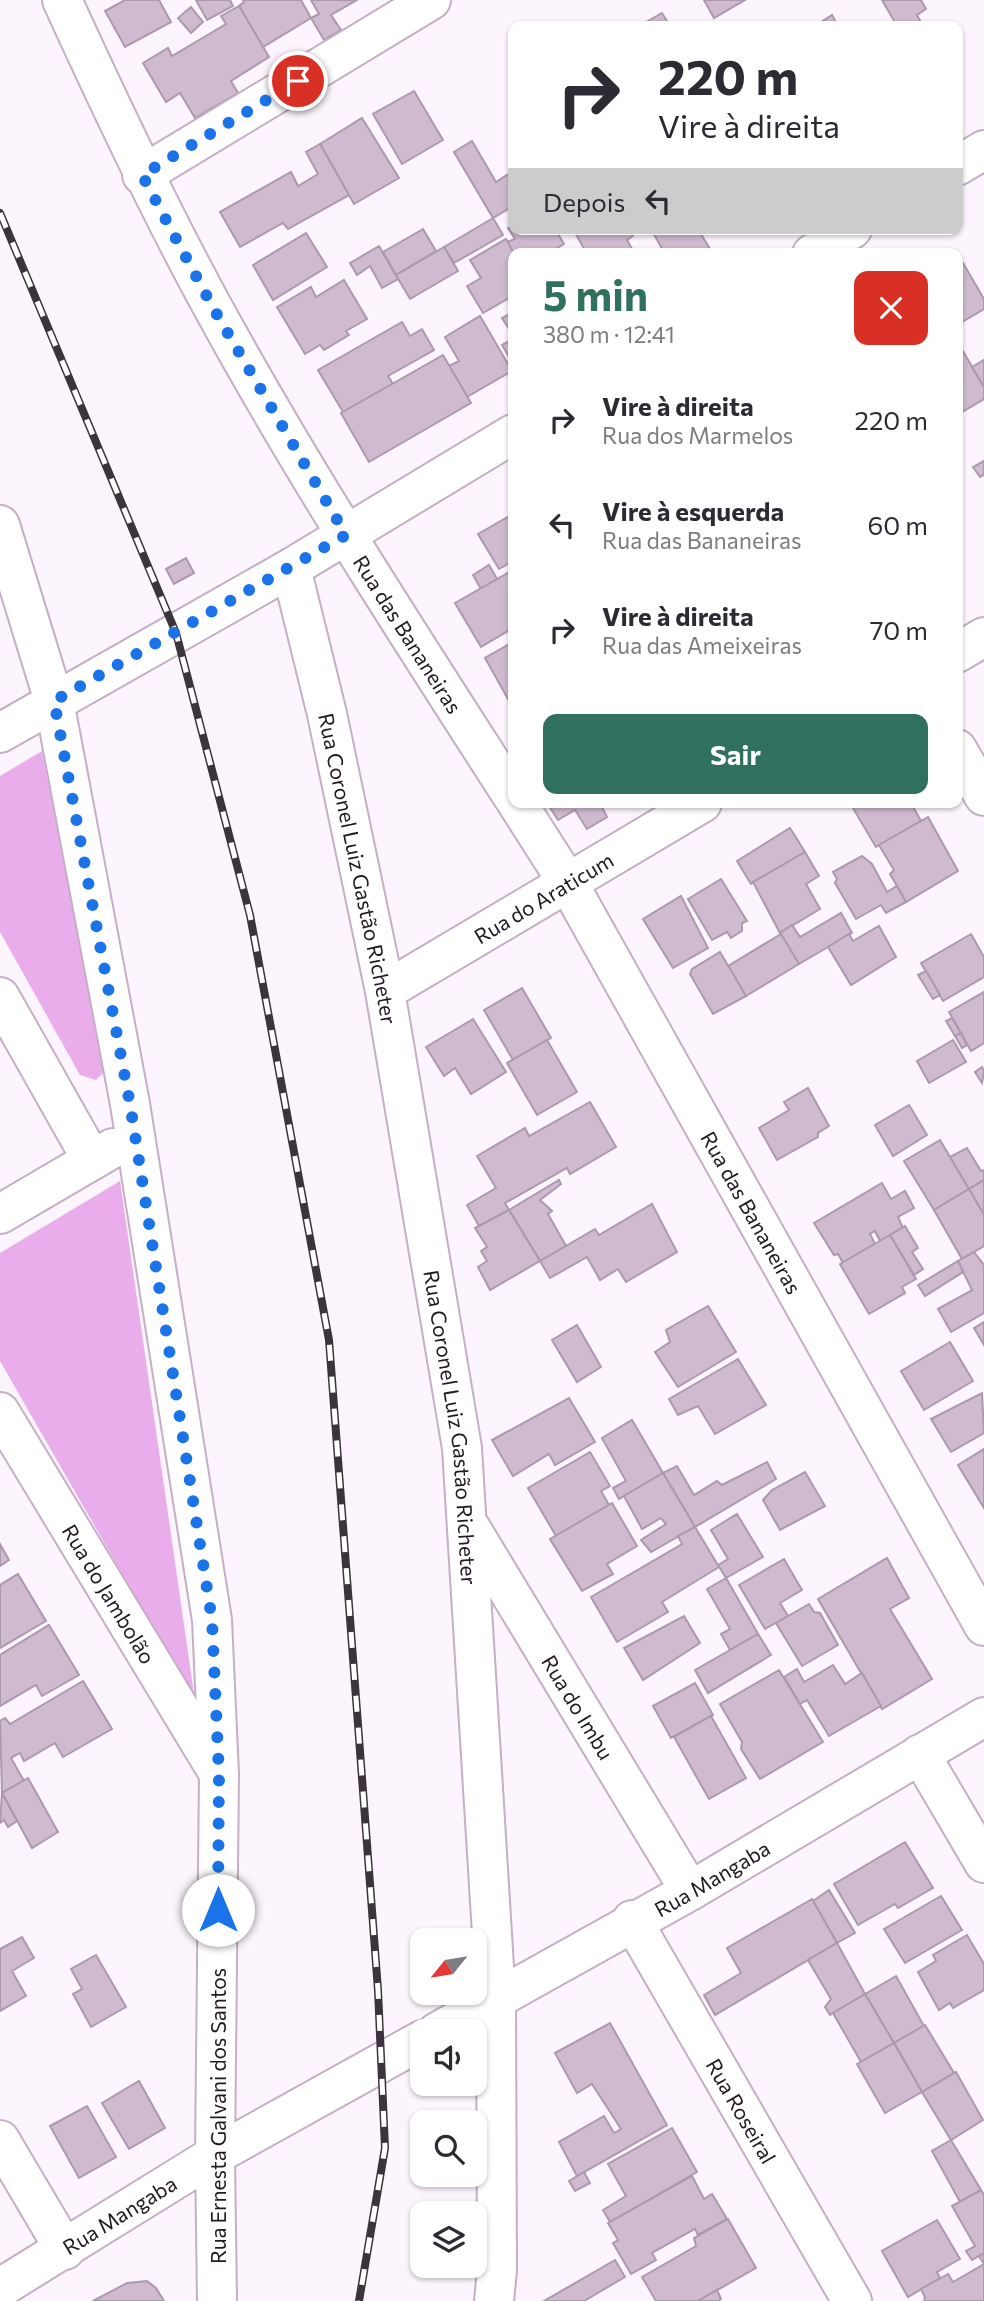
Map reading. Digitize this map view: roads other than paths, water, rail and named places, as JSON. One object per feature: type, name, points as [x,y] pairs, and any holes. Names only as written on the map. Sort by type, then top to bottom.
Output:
[{"type":"street","points":[[62,0],[142,175],[432,0]]},
{"type":"street","points":[[963,162],[984,150]]},
{"type":"street","name":"Rua das Bananeiras","points":[[142,175],[212,306],[346,535],[508,789]]},
{"type":"street","points":[[822,248],[842,235]]},
{"type":"street","points":[[0,733],[291,569],[508,437]]},
{"type":"street","name":"Rua Ernesta Galvani dos Santos","points":[[0,525],[54,701],[135,1135],[212,1620],[219,1774],[215,2155],[217,2301]]},
{"type":"street","name":"Rua Coronel Luiz Gastão Richeter","points":[[291,569],[327,713],[385,991],[462,1448],[496,1999],[497,2270],[494,2301]]},
{"type":"street","points":[[963,649],[984,637]]},
{"type":"street","points":[[963,759],[984,796]]},
{"type":"street","name":"Rua das Bananeiras","points":[[520,808],[568,883],[984,1626]]},
{"type":"street","name":"Rua do Araticum","points":[[385,991],[694,808]]},
{"type":"street","points":[[0,997],[92,1160]]},
{"type":"street","points":[[0,1214],[135,1135]]},
{"type":"street","name":"Rua do Jambolão","points":[[0,1412],[219,1774]]},
{"type":"street","name":"Rua do Imbu","points":[[466,1521],[690,1891]]},
{"type":"street","name":"Rua Mangaba","points":[[460,2019],[632,1920],[690,1891],[984,1717]]},
{"type":"street","points":[[920,1754],[984,1863]]},
{"type":"street","name":"Rua Roseiral","points":[[632,1920],[852,2301]]},
{"type":"street","name":"Rua Mangaba","points":[[0,2288],[215,2155],[410,2047]]},
{"type":"street","points":[[0,2140],[65,2250]]},
{"type":"railway","points":[[0,213],[176,633],[250,915],[329,1340],[378,1990],[385,2148],[359,2301]]}]
